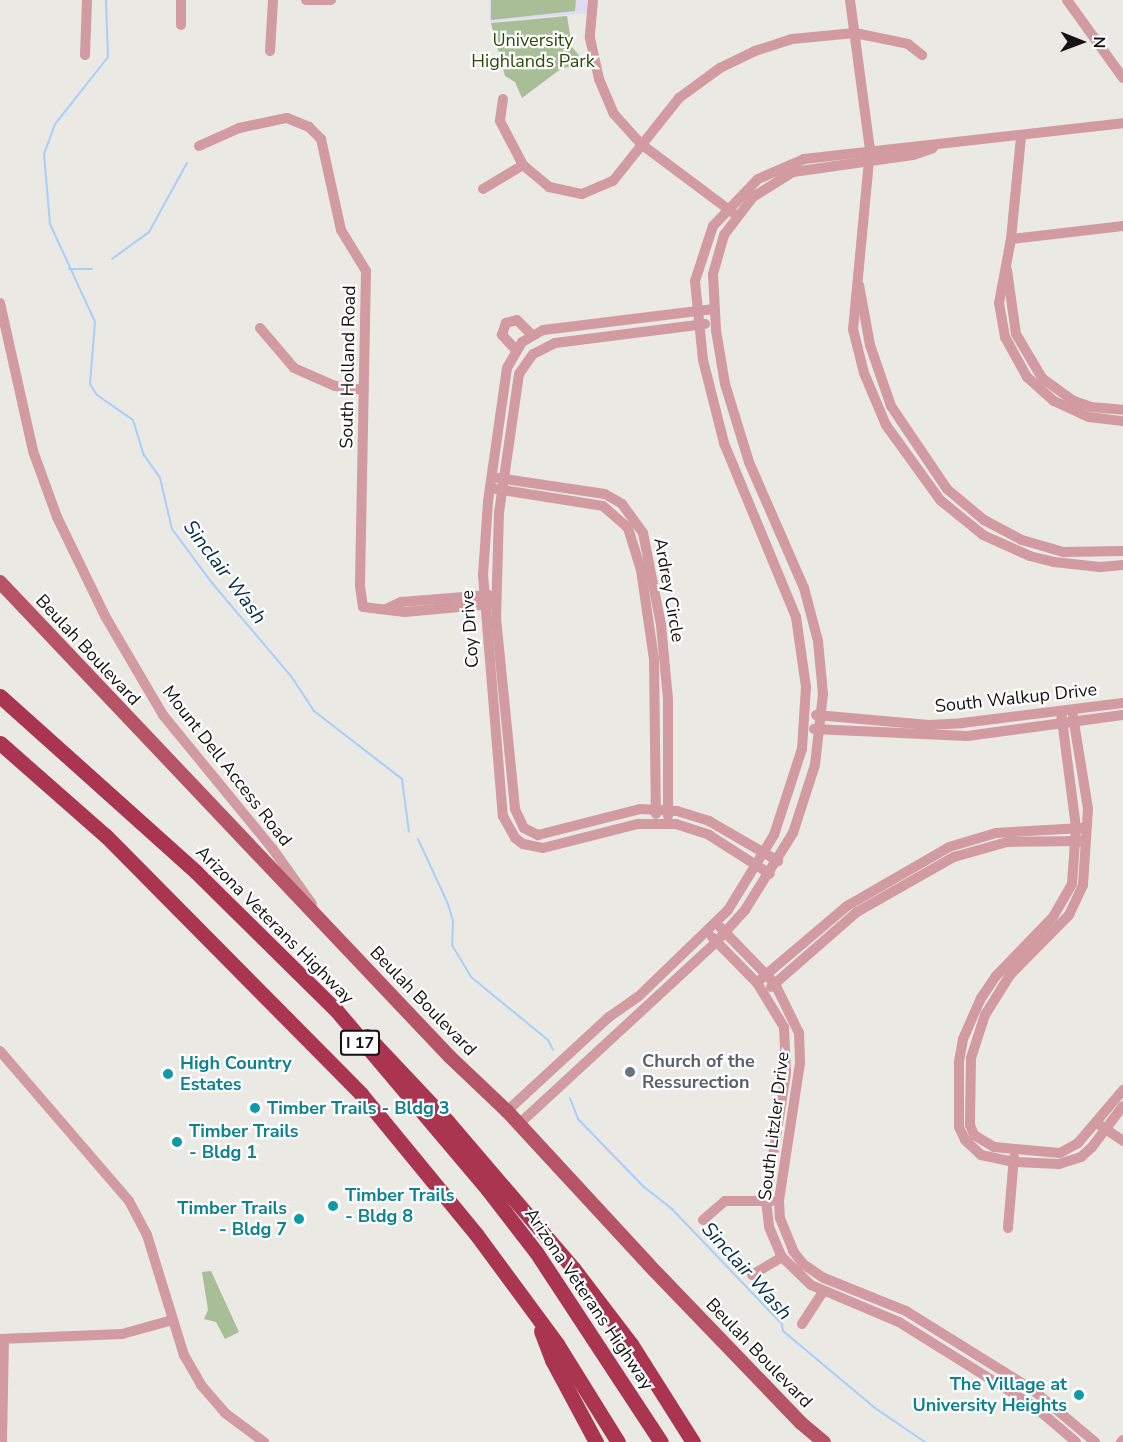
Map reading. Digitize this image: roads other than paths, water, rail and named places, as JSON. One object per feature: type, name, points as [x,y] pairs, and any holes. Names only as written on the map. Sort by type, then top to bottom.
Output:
[{"type":"highway","name":"Arizona Veterans Highway","points":[[0,696],[196,872],[336,1010],[530,1244],[661,1442]]},
{"type":"highway","name":"I 17","points":[[0,743],[106,836],[361,1094],[476,1233],[536,1317],[618,1442]]},
{"type":"highway","points":[[336,1010],[370,1039],[523,1208],[631,1344],[693,1442]]},
{"type":"highway","points":[[536,1317],[552,1360],[596,1442]]},
{"type":"main road","name":"Beulah Boulevard","points":[[0,582],[336,937],[507,1111],[657,1273],[801,1423],[824,1442]]},
{"type":"street","points":[[86,55],[87,0]]},
{"type":"street","points":[[181,0],[181,25]]},
{"type":"street","points":[[270,51],[273,0]]},
{"type":"street","points":[[306,0],[331,0]]},
{"type":"street","points":[[593,0],[590,38],[606,98],[625,130],[736,215]]},
{"type":"street","points":[[850,0],[870,150],[859,285],[853,301],[853,329],[864,373],[886,425],[940,500],[959,519],[992,540],[1054,562],[1100,567],[1123,565]]},
{"type":"street","points":[[1067,0],[1123,78]]},
{"type":"street","points":[[503,99],[500,121],[523,165],[549,187],[582,194],[613,181],[679,98],[720,68],[792,39],[855,33],[908,44],[922,55]]},
{"type":"street","name":"South Holland Road","points":[[199,146],[239,128],[287,118],[309,127],[321,139],[341,230],[366,271],[360,598],[368,610],[386,609],[405,612],[497,599]]},
{"type":"street","points":[[519,1124],[725,932],[770,874],[806,801],[822,716],[821,661],[809,605],[749,462],[726,384],[715,323],[715,261],[736,215],[770,183],[793,172],[869,162],[938,147],[1123,123]]},
{"type":"street","points":[[1021,137],[1007,270],[999,303],[1002,320],[1016,361],[1027,377],[1070,411],[1123,421]]},
{"type":"street","points":[[507,1111],[716,923],[756,866],[794,780],[805,728],[804,662],[796,617],[724,444],[696,311],[695,281],[701,253],[727,208],[758,179],[788,164],[911,145],[938,147]]},
{"type":"street","points":[[483,189],[523,165]]},
{"type":"street","points":[[1011,239],[1123,226]]},
{"type":"street","points":[[1007,270],[1016,334],[1042,378],[1074,401],[1091,407],[1123,410]]},
{"type":"street","points":[[859,285],[876,367],[900,422],[947,489],[998,528],[1022,540],[1063,552],[1123,551]]},
{"type":"street","name":"Mount Dell Access Road","points":[[0,303],[33,451],[57,517],[105,616],[163,715],[272,848],[336,937]]},
{"type":"street","name":"Coy Drive","points":[[528,846],[509,831],[503,816],[483,600],[491,482],[504,378],[516,350],[532,335],[554,328],[714,309]]},
{"type":"street","points":[[516,350],[502,335],[506,323],[517,320],[532,335]]},
{"type":"street","name":"Coy Drive","points":[[531,834],[518,820],[515,809],[497,599],[503,484],[519,374],[532,354],[572,340],[715,323]]},
{"type":"street","points":[[260,328],[294,368],[335,386],[364,390]]},
{"type":"street","name":"Ardrey Circle","points":[[491,482],[603,506],[628,528],[641,570],[654,660],[657,808],[662,823]]},
{"type":"street","name":"Ardrey Circle","points":[[503,484],[605,494],[622,504],[643,533],[661,625],[666,677],[668,810],[662,823]]},
{"type":"street","points":[[992,540],[998,528]]},
{"type":"street","name":"South Walkup Drive","points":[[806,715],[929,725],[988,722],[1123,703]]},
{"type":"street","points":[[1014,1157],[974,1135],[968,1107],[971,1058],[985,1015],[999,990],[1056,930],[1077,903],[1088,841],[1088,828],[1074,722],[1066,711]]},
{"type":"street","points":[[1066,711],[1063,724],[1076,828],[1071,884],[1064,903],[996,976],[981,998],[963,1039],[956,1087],[959,1127],[965,1140],[981,1155],[1014,1157],[1068,1150],[1101,1126],[1123,1106]]},
{"type":"street","name":"South Walkup Drive","points":[[805,728],[956,737],[1123,715]]},
{"type":"street","points":[[770,874],[709,836],[662,823],[552,847],[528,846],[531,834],[549,835],[657,808],[693,814],[764,851],[778,861]]},
{"type":"street","points":[[757,983],[846,906],[949,847],[996,833],[1088,828]]},
{"type":"street","points":[[765,993],[857,912],[954,857],[1007,842],[1088,841]]},
{"type":"street","name":"South Litzler Drive","points":[[716,923],[775,984],[792,1014],[801,1050],[779,1201],[786,1236],[803,1264],[824,1278],[906,1311],[1041,1396],[1095,1442]]},
{"type":"street","name":"South Litzler Drive","points":[[708,932],[757,983],[780,1016],[788,1054],[766,1201],[769,1227],[782,1257],[798,1276],[823,1292],[906,1326],[1035,1407],[1076,1442]]},
{"type":"street","points":[[0,1051],[129,1200],[147,1235],[184,1355],[201,1385],[225,1413],[248,1437],[264,1442]]},
{"type":"street","points":[[1101,1126],[1123,1090]]},
{"type":"street","points":[[1101,1126],[1123,1142]]},
{"type":"street","points":[[1008,1228],[1014,1157]]},
{"type":"street","points":[[703,1220],[725,1201],[779,1201]]},
{"type":"street","points":[[752,1275],[782,1257]]},
{"type":"street","points":[[802,1324],[823,1292]]},
{"type":"street","points":[[2,1442],[2,1340],[122,1334],[173,1320]]},
{"type":"waterway","name":"Sinclair Wash","points":[[106,0],[108,57],[55,124],[44,154],[50,224],[95,322],[90,384],[97,395],[133,420],[144,455],[160,478],[172,529],[212,583],[291,676],[314,711],[402,779],[409,832]]},
{"type":"waterway","points":[[112,259],[149,232],[187,163]]},
{"type":"waterway","points":[[69,269],[92,269]]},
{"type":"waterway","name":"Sinclair Wash","points":[[418,839],[448,904],[453,922],[452,945],[471,977],[548,1040],[553,1050]]},
{"type":"waterway","name":"Sinclair Wash","points":[[570,1098],[578,1119],[644,1187],[672,1209],[782,1324],[783,1331],[875,1408],[925,1442]]},
{"type":"place","name":"Church of the Ressurection","points":[[630,1072]]},
{"type":"place","name":"High Country Estates","points":[[168,1074]]},
{"type":"place","name":"Timber Trails - Bldg 3","points":[[255,1108]]},
{"type":"place","name":"Timber Trails - Bldg 1","points":[[177,1142]]},
{"type":"place","name":"Timber Trails - Bldg 8","points":[[333,1206]]},
{"type":"place","name":"Timber Trails - Bldg 7","points":[[299,1219]]},
{"type":"place","name":"The Village at University Heights","points":[[1079,1395]]},
{"type":"park label","name":"University Highlands Park","points":[[533,51]]}]
